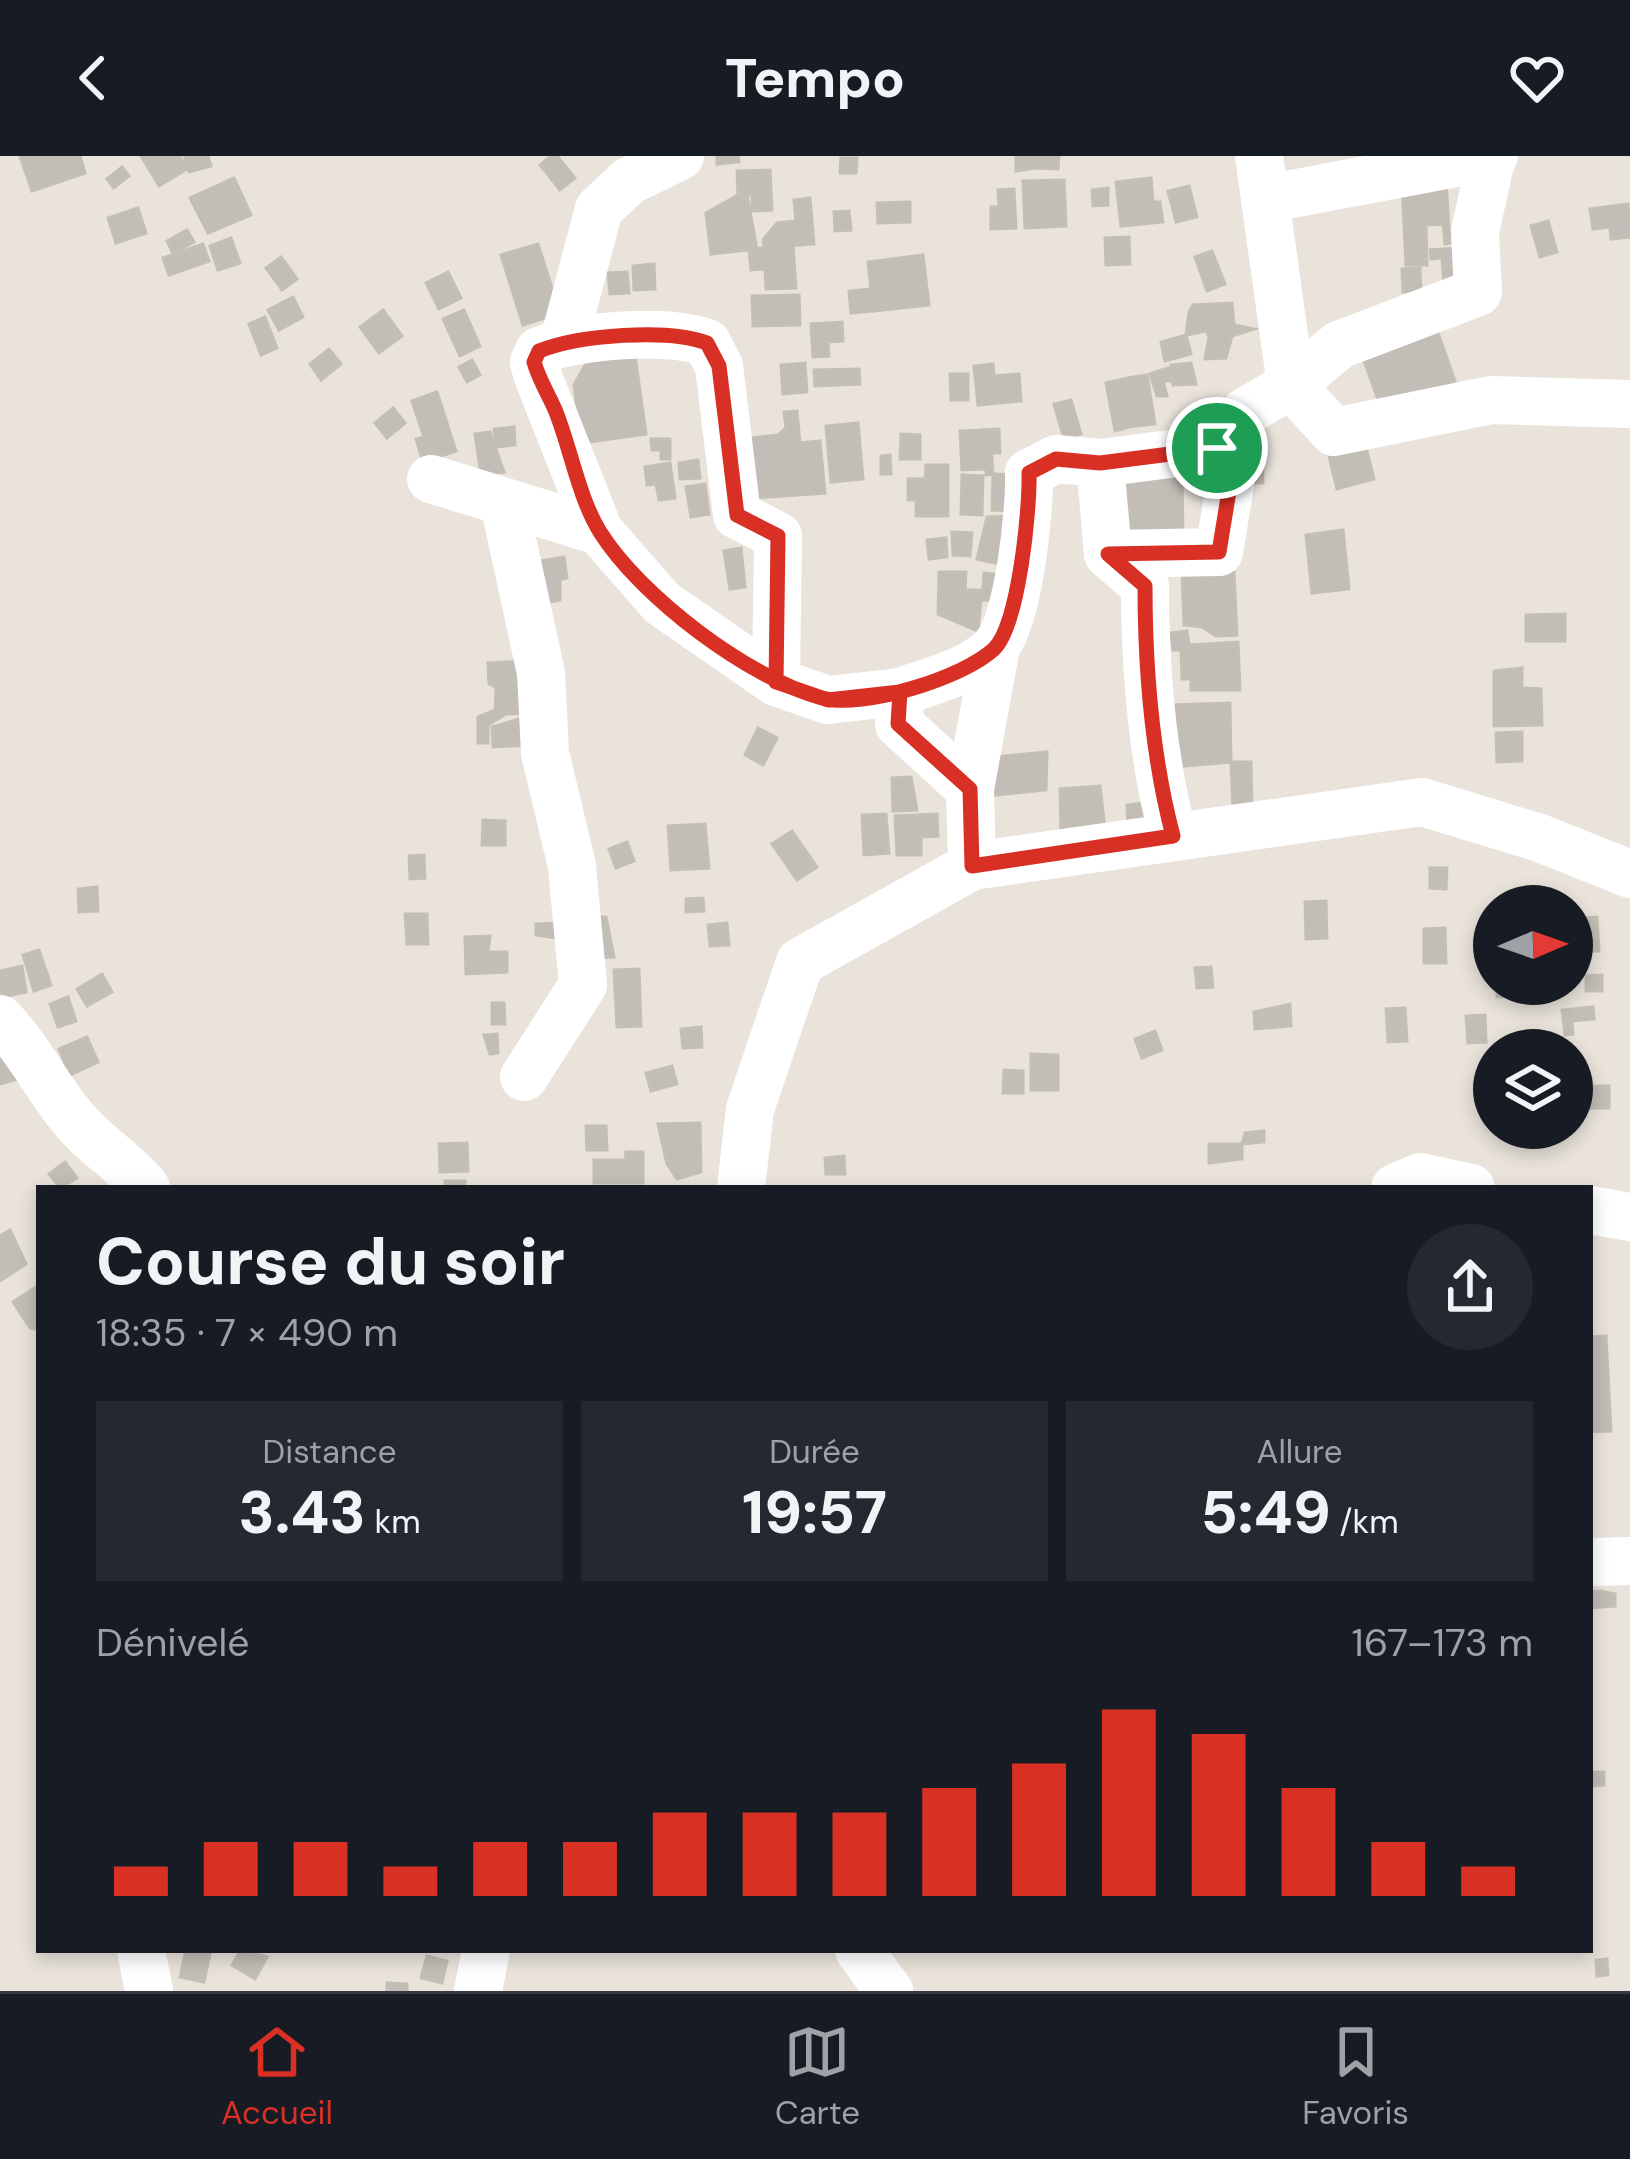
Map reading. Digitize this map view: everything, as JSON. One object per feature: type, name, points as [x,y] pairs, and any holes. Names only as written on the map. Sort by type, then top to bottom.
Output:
[{"type":"street","points":[[564,341],[599,209],[629,182],[680,156]]},
{"type":"street","points":[[972,866],[970,789],[996,647],[1007,625],[1030,508],[1029,473],[1056,459],[1100,463],[1217,448],[1246,412],[1291,385],[1339,345],[1478,292],[1474,232],[1493,157],[1321,184],[1262,178],[1291,385],[1334,432],[1491,400],[1630,404]]},
{"type":"street","points":[[776,682],[778,536],[737,515],[719,366],[707,343],[687,335],[564,341],[539,351],[534,362],[599,531],[662,603],[776,682],[828,700],[900,692],[968,665],[996,647]]},
{"type":"street","points":[[1108,554],[1219,552],[1231,479],[1217,448]]},
{"type":"street","points":[[1100,463],[1108,554],[1145,586],[1145,656],[1162,793],[1173,836]]},
{"type":"street","points":[[431,479],[599,531]]},
{"type":"street","points":[[503,503],[541,673],[545,753],[572,866],[583,985],[524,1077]]},
{"type":"street","points":[[900,692],[898,724],[970,789]]},
{"type":"street","points":[[741,1185],[749,1109],[800,962],[972,866],[1422,802],[1540,838],[1630,874]]},
{"type":"street","points":[[0,1019],[23,1043],[80,1126],[127,1164],[144,1185]]},
{"type":"street","points":[[1402,1185],[1420,1178],[1456,1185]]},
{"type":"street","points":[[1593,1211],[1630,1217]]},
{"type":"street","points":[[1593,1562],[1630,1561]]},
{"type":"street","points":[[142,1953],[148,1991]]},
{"type":"street","points":[[478,1991],[485,1953]]},
{"type":"street","points":[[861,1953],[889,1991]]},
{"type":"building","points":[[20,156],[80,156],[85,173],[32,191]]},
{"type":"building","points":[[141,156],[179,156],[187,169],[159,186]]},
{"type":"building","points":[[184,156],[208,156],[211,166],[189,172]]},
{"type":"building","points":[[557,156],[575,178],[560,190],[540,165]]},
{"type":"building","points":[[717,156],[738,156],[739,162],[717,164]]},
{"type":"building","points":[[1016,156],[1038,156],[1036,168],[1016,171]]},
{"type":"building","points":[[1036,156],[1059,156],[1058,169],[1036,168]]},
{"type":"building","points":[[841,158],[857,158],[856,173],[840,173]]},
{"type":"building","points":[[122,167],[129,176],[114,188],[107,179]]},
{"type":"building","points":[[770,170],[772,210],[752,211],[752,195],[738,195],[737,171]]},
{"type":"building","points":[[234,178],[251,215],[208,233],[190,198]]},
{"type":"building","points":[[1151,178],[1153,202],[1160,202],[1163,222],[1121,226],[1116,182]]},
{"type":"building","points":[[1064,180],[1066,226],[1025,228],[1023,181]]},
{"type":"building","points":[[1446,182],[1450,243],[1445,244],[1443,224],[1426,225],[1427,265],[1406,265],[1402,186]]},
{"type":"building","points":[[1189,186],[1197,217],[1176,222],[1168,191]]},
{"type":"building","points":[[1108,188],[1108,205],[1093,206],[1092,190]]},
{"type":"building","points":[[1014,189],[1016,228],[991,229],[991,207],[999,207],[998,190]]},
{"type":"building","points":[[738,195],[747,195],[757,249],[711,254],[706,213]]},
{"type":"building","points":[[810,198],[814,244],[764,248],[763,240],[777,223],[796,221],[794,200]]},
{"type":"building","points":[[910,202],[910,222],[878,223],[877,203]]},
{"type":"building","points":[[1628,204],[1630,237],[1611,239],[1610,227],[1593,229],[1590,209]]},
{"type":"building","points":[[138,208],[146,233],[116,243],[108,218]]},
{"type":"building","points":[[849,211],[851,230],[835,231],[834,212]]},
{"type":"building","points":[[1548,221],[1557,252],[1540,257],[1531,226]]},
{"type":"building","points":[[187,230],[194,242],[173,253],[167,241]]},
{"type":"building","points":[[1129,237],[1130,264],[1106,265],[1105,238]]},
{"type":"building","points":[[231,238],[240,263],[218,270],[210,246]]},
{"type":"building","points":[[203,244],[209,261],[169,275],[163,258]]},
{"type":"building","points":[[538,244],[560,313],[523,325],[501,255]]},
{"type":"building","points":[[793,246],[796,288],[766,289],[765,269],[751,270],[749,249]]},
{"type":"building","points":[[1456,248],[1459,283],[1444,285],[1442,258],[1431,259],[1430,250]]},
{"type":"building","points":[[1212,251],[1225,284],[1207,291],[1195,257]]},
{"type":"building","points":[[923,255],[929,305],[873,311],[868,262]]},
{"type":"building","points":[[281,257],[297,279],[282,290],[266,268]]},
{"type":"building","points":[[654,264],[655,289],[634,290],[633,266]]},
{"type":"building","points":[[1420,268],[1421,291],[1403,292],[1402,269]]},
{"type":"building","points":[[448,272],[461,298],[439,309],[426,283]]},
{"type":"building","points":[[627,272],[629,293],[610,294],[608,273]]},
{"type":"building","points":[[872,289],[873,311],[851,313],[849,291]]},
{"type":"building","points":[[799,295],[800,325],[753,326],[752,296]]},
{"type":"building","points":[[293,297],[303,317],[279,330],[268,310]]},
{"type":"building","points":[[1232,303],[1234,325],[1254,329],[1232,336],[1226,358],[1205,359],[1209,337],[1206,331],[1186,335],[1189,312],[1193,305]]},
{"type":"building","points":[[383,310],[402,336],[379,353],[360,327]]},
{"type":"building","points":[[464,310],[480,346],[460,356],[443,319]]},
{"type":"building","points":[[265,317],[277,348],[261,355],[249,324]]},
{"type":"building","points":[[842,322],[843,341],[828,342],[829,356],[813,357],[811,324]]},
{"type":"building","points":[[1436,327],[1455,381],[1381,408],[1362,355]]},
{"type":"building","points":[[1186,335],[1191,354],[1165,361],[1161,342]]},
{"type":"building","points":[[329,349],[341,364],[321,380],[310,364]]},
{"type":"building","points":[[635,355],[646,434],[582,443],[574,385],[587,362]]},
{"type":"building","points":[[472,360],[480,375],[467,382],[459,367]]},
{"type":"building","points":[[805,363],[807,392],[783,394],[781,365]]},
{"type":"building","points":[[1191,363],[1196,384],[1173,385],[1171,365]]},
{"type":"building","points":[[993,364],[994,376],[1019,374],[1021,401],[978,405],[974,366]]},
{"type":"building","points":[[1168,368],[1173,381],[1163,381],[1167,396],[1157,396],[1150,374]]},
{"type":"building","points":[[859,369],[860,384],[815,386],[814,370]]},
{"type":"building","points":[[950,374],[968,374],[968,400],[951,400]]},
{"type":"building","points":[[1147,375],[1155,424],[1134,426],[1127,378]]},
{"type":"building","points":[[1124,379],[1134,426],[1115,431],[1106,383]]},
{"type":"building","points":[[437,392],[456,451],[423,462],[416,439],[424,437],[412,401]]},
{"type":"building","points":[[1071,400],[1081,434],[1064,439],[1054,404]]},
{"type":"building","points":[[393,408],[405,423],[387,438],[375,423]]},
{"type":"building","points":[[797,411],[800,443],[820,441],[825,493],[754,498],[750,438],[778,435],[786,428],[784,412]]},
{"type":"building","points":[[858,423],[863,479],[831,482],[826,426]]},
{"type":"building","points":[[514,427],[515,445],[496,447],[494,429]]},
{"type":"building","points":[[999,429],[1000,453],[992,453],[991,446],[984,446],[983,430]]},
{"type":"building","points":[[983,430],[984,446],[991,446],[993,474],[986,475],[986,469],[962,470],[960,431]]},
{"type":"building","points":[[490,432],[504,472],[481,475],[475,434]]},
{"type":"building","points":[[901,434],[920,435],[920,459],[900,459]]},
{"type":"building","points":[[1262,436],[1263,483],[1244,483],[1243,437]]},
{"type":"building","points":[[651,439],[670,439],[670,459],[661,459],[661,450],[652,450]]},
{"type":"building","points":[[1365,443],[1374,479],[1337,489],[1328,452]]},
{"type":"building","points":[[890,455],[891,474],[881,474],[881,456]]},
{"type":"building","points":[[698,460],[700,478],[680,479],[679,463]]},
{"type":"building","points":[[670,463],[675,498],[659,500],[656,484],[647,485],[645,467]]},
{"type":"building","points":[[926,465],[948,465],[948,516],[916,516],[916,500],[908,500],[908,479],[925,479]]},
{"type":"building","points":[[993,474],[1019,475],[1019,511],[992,510]]},
{"type":"building","points":[[962,475],[983,476],[982,515],[961,514]]},
{"type":"building","points":[[1182,475],[1183,534],[1117,537],[1116,476]]},
{"type":"building","points":[[705,484],[709,514],[691,517],[686,487]]},
{"type":"building","points":[[1016,516],[1004,565],[977,559],[987,517]]},
{"type":"building","points":[[1343,530],[1349,589],[1312,593],[1306,535]]},
{"type":"building","points":[[952,532],[972,533],[970,556],[953,555]]},
{"type":"building","points":[[946,538],[947,557],[929,559],[927,540]]},
{"type":"building","points":[[741,548],[745,587],[730,589],[724,551]]},
{"type":"building","points":[[564,557],[567,578],[560,580],[560,600],[531,606],[524,564]]},
{"type":"building","points":[[1182,570],[1234,572],[1237,635],[1216,636],[1202,627],[1184,625]]},
{"type":"building","points":[[939,572],[966,572],[965,590],[982,590],[978,631],[938,614]]},
{"type":"building","points":[[984,573],[1003,575],[1001,601],[982,600]]},
{"type":"building","points":[[1565,614],[1565,641],[1526,641],[1526,615]]},
{"type":"building","points":[[1187,631],[1189,645],[1238,642],[1240,690],[1191,690],[1191,679],[1182,679],[1181,650],[1173,650],[1171,633]]},
{"type":"building","points":[[527,661],[529,713],[506,714],[488,725],[488,743],[478,743],[478,717],[495,710],[496,687],[489,684],[488,663]]},
{"type":"building","points":[[1522,668],[1522,688],[1541,689],[1542,725],[1494,726],[1494,671]]},
{"type":"building","points":[[1230,703],[1231,762],[1171,767],[1170,705]]},
{"type":"building","points":[[526,717],[528,745],[493,747],[492,727]]},
{"type":"building","points":[[758,728],[777,738],[763,765],[745,755]]},
{"type":"building","points":[[1522,732],[1522,761],[1497,762],[1496,733]]},
{"type":"building","points":[[1047,752],[1046,790],[985,796],[984,758]]},
{"type":"building","points":[[1231,762],[1251,762],[1252,808],[1233,810]]},
{"type":"building","points":[[911,777],[917,810],[893,811],[892,778]]},
{"type":"building","points":[[1100,786],[1105,828],[1061,831],[1060,789]]},
{"type":"building","points":[[1144,803],[1143,826],[1128,827],[1127,805]]},
{"type":"building","points":[[886,814],[889,853],[864,855],[862,815]]},
{"type":"building","points":[[937,814],[938,836],[921,837],[921,855],[897,855],[895,816]]},
{"type":"building","points":[[483,820],[505,821],[505,845],[482,845]]},
{"type":"building","points":[[705,824],[709,868],[671,870],[668,826]]},
{"type":"building","points":[[792,831],[817,867],[797,880],[772,844]]},
{"type":"building","points":[[627,842],[634,861],[616,868],[609,849]]},
{"type":"building","points":[[424,855],[425,878],[410,879],[409,856]]},
{"type":"building","points":[[1430,868],[1447,868],[1446,889],[1430,888]]},
{"type":"building","points":[[97,887],[98,911],[79,912],[78,889]]},
{"type":"building","points":[[703,898],[704,911],[686,912],[686,899]]},
{"type":"building","points":[[1326,901],[1327,938],[1306,939],[1305,902]]},
{"type":"building","points":[[405,914],[427,914],[428,944],[407,944]]},
{"type":"building","points":[[587,917],[606,917],[614,957],[589,958]]},
{"type":"building","points":[[1593,917],[1597,917],[1599,951],[1593,951]]},
{"type":"building","points":[[562,923],[562,939],[536,935],[536,924]]},
{"type":"building","points":[[727,923],[729,945],[710,946],[708,925]]},
{"type":"building","points":[[1445,928],[1446,963],[1424,963],[1424,929]]},
{"type":"building","points":[[490,936],[486,973],[466,974],[465,937]]},
{"type":"building","points":[[39,950],[51,985],[34,991],[23,955]]},
{"type":"building","points":[[488,952],[507,952],[507,972],[488,973]]},
{"type":"building","points":[[22,966],[26,992],[2,997],[0,971]]},
{"type":"building","points":[[1211,967],[1213,987],[1197,988],[1195,968]]},
{"type":"building","points":[[639,969],[641,1026],[617,1027],[614,970]]},
{"type":"building","points":[[102,974],[112,992],[87,1006],[77,989]]},
{"type":"building","points":[[1602,975],[1602,991],[1593,991],[1593,976]]},
{"type":"building","points":[[68,997],[76,1021],[58,1027],[50,1004]]},
{"type":"building","points":[[492,1003],[504,1003],[505,1024],[492,1024]]},
{"type":"building","points":[[1290,1004],[1291,1026],[1255,1029],[1254,1012]]},
{"type":"building","points":[[1593,1007],[1594,1019],[1572,1021],[1573,1029],[1564,1029],[1562,1010]]},
{"type":"building","points":[[1405,1008],[1407,1041],[1388,1042],[1386,1009]]},
{"type":"building","points":[[1485,1015],[1486,1029],[1473,1029],[1473,1043],[1468,1043],[1466,1016]]},
{"type":"building","points":[[701,1027],[702,1047],[683,1048],[681,1029]]},
{"type":"building","points":[[1155,1031],[1162,1050],[1142,1058],[1135,1039]]},
{"type":"building","points":[[497,1034],[498,1053],[490,1054],[484,1035]]},
{"type":"building","points":[[87,1037],[98,1062],[70,1075],[59,1049]]},
{"type":"building","points":[[0,1051],[26,1077],[0,1084]]},
{"type":"building","points":[[1031,1054],[1058,1055],[1058,1090],[1031,1090]]},
{"type":"building","points":[[672,1066],[677,1084],[651,1091],[646,1073]]},
{"type":"building","points":[[1004,1070],[1023,1071],[1023,1093],[1003,1093]]},
{"type":"building","points":[[1593,1086],[1609,1086],[1609,1108],[1593,1108]]},
{"type":"building","points":[[700,1123],[701,1172],[677,1179],[667,1164],[658,1124]]},
{"type":"building","points":[[586,1126],[606,1126],[607,1150],[587,1150]]},
{"type":"building","points":[[1264,1131],[1264,1142],[1242,1144],[1245,1133]]},
{"type":"building","points":[[467,1143],[468,1171],[440,1172],[439,1144]]},
{"type":"building","points":[[1209,1144],[1242,1144],[1242,1159],[1209,1163]]},
{"type":"building","points":[[626,1152],[643,1152],[643,1183],[594,1183],[594,1160],[625,1160]]},
{"type":"building","points":[[844,1156],[845,1174],[826,1174],[825,1158]]},
{"type":"building","points":[[65,1162],[77,1178],[58,1185],[49,1174]]},
{"type":"building","points":[[10,1230],[26,1264],[0,1281],[0,1236]]},
{"type":"building","points":[[36,1287],[36,1329],[30,1328],[13,1302]]},
{"type":"building","points":[[1606,1336],[1611,1431],[1593,1432],[1593,1337]]},
{"type":"building","points":[[1593,1592],[1615,1594],[1615,1606],[1593,1608]]},
{"type":"building","points":[[1593,1772],[1604,1772],[1604,1785],[1593,1786]]},
{"type":"building","points":[[185,1953],[210,1953],[204,1982],[180,1977]]},
{"type":"building","points":[[239,1953],[267,1957],[255,1979],[232,1965]]},
{"type":"building","points":[[427,1956],[447,1961],[442,1983],[421,1978]]},
{"type":"building","points":[[1607,1959],[1608,1975],[1597,1976],[1596,1960]]},
{"type":"building","points":[[387,1983],[407,1984],[407,1991],[387,1991]]},
{"type":"route","points":[[1217,448],[1100,463],[1056,459],[1029,473],[1030,508],[1007,625],[996,647],[968,665],[900,692],[828,700],[776,682],[662,603],[599,531],[534,362],[539,351],[564,341],[687,335],[707,343],[719,366],[737,515],[778,536],[776,682],[828,700],[900,692],[898,724],[970,789],[972,866],[1173,836],[1162,793],[1145,656],[1145,586],[1108,554],[1219,552],[1231,479],[1217,448]]}]
